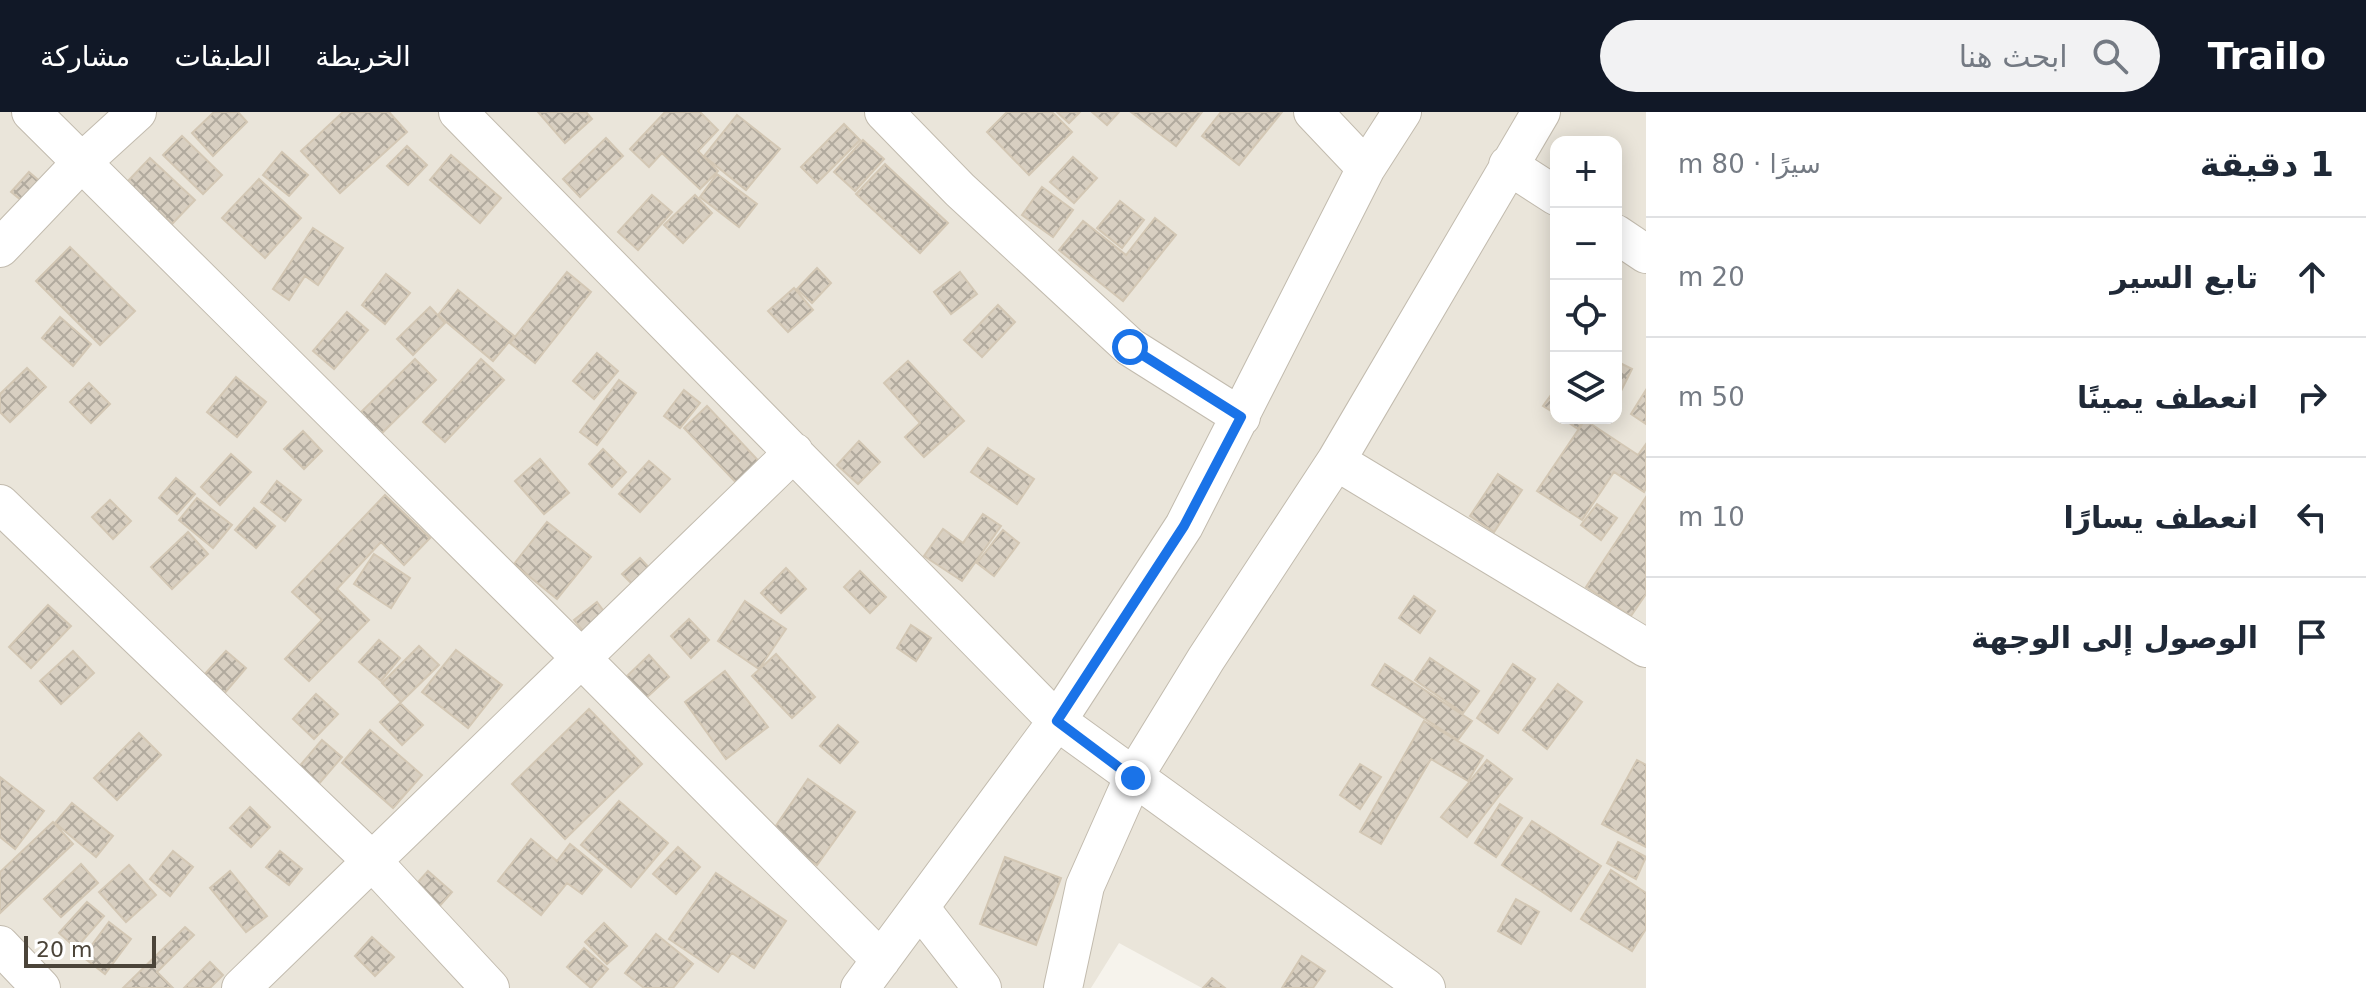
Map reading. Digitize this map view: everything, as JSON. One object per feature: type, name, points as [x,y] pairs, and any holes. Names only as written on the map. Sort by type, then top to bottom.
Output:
[{"type":"street","points":[[31,112],[581,658],[870,974],[1057,721],[1184,526],[1366,168],[1402,112]]},
{"type":"street","points":[[0,248],[81,163],[137,112]]},
{"type":"street","points":[[458,112],[1057,721],[1426,988]]},
{"type":"street","points":[[884,112],[960,190],[1130,347],[1241,417]]},
{"type":"street","points":[[1313,112],[1366,168]]},
{"type":"street","points":[[1063,988],[1085,886],[1133,778],[1206,659],[1336,461],[1541,112]]},
{"type":"street","points":[[1508,165],[1550,192]]},
{"type":"street","points":[[1622,238],[1646,254]]},
{"type":"street","points":[[241,988],[794,452]]},
{"type":"street","points":[[1336,461],[1646,648]]},
{"type":"street","points":[[0,504],[372,861],[490,988]]},
{"type":"street","points":[[920,908],[982,988]]},
{"type":"street","points":[[0,945],[41,988]]},
{"type":"shaded area","points":[[0,112],[1646,112],[1646,988],[1202,988],[1119,943],[1091,988],[0,988]]},
{"type":"building","points":[[214,112],[238,112],[247,122],[213,156],[192,133]]},
{"type":"building","points":[[343,112],[389,112],[407,132],[340,193],[301,151]]},
{"type":"building","points":[[538,112],[586,112],[592,119],[565,143]]},
{"type":"building","points":[[665,112],[700,112],[718,130],[698,151],[718,171],[700,189],[662,153],[649,167],[630,149]]},
{"type":"building","points":[[1007,112],[1052,112],[1072,132],[1029,175],[987,132]]},
{"type":"building","points":[[1057,112],[1080,112],[1069,123]]},
{"type":"building","points":[[1092,112],[1119,112],[1107,125]]},
{"type":"building","points":[[1131,112],[1202,112],[1176,146]]},
{"type":"building","points":[[1221,112],[1282,112],[1239,165],[1202,136]]},
{"type":"building","points":[[737,115],[780,149],[746,190],[704,156]]},
{"type":"building","points":[[844,124],[860,140],[817,183],[801,167]]},
{"type":"building","points":[[182,136],[222,175],[203,194],[163,155]]},
{"type":"building","points":[[606,138],[623,156],[580,197],[563,179]]},
{"type":"building","points":[[863,140],[884,159],[855,191],[834,172]]},
{"type":"building","points":[[407,146],[427,165],[408,185],[387,166]]},
{"type":"building","points":[[282,152],[308,175],[289,196],[263,175]]},
{"type":"building","points":[[451,155],[501,198],[480,223],[430,180]]},
{"type":"building","points":[[1073,157],[1097,178],[1074,203],[1050,182]]},
{"type":"building","points":[[150,158],[195,200],[172,224],[127,182]]},
{"type":"building","points":[[885,164],[948,223],[920,253],[856,194]]},
{"type":"building","points":[[29,172],[49,189],[32,209],[11,192]]},
{"type":"building","points":[[717,174],[757,204],[739,227],[700,197]]},
{"type":"building","points":[[259,179],[301,218],[265,258],[222,218]]},
{"type":"building","points":[[1042,187],[1073,210],[1053,237],[1022,215]]},
{"type":"building","points":[[652,195],[672,212],[638,250],[618,232]]},
{"type":"building","points":[[695,195],[712,213],[683,243],[664,225]]},
{"type":"building","points":[[1120,201],[1144,220],[1122,248],[1097,228]]},
{"type":"building","points":[[1155,218],[1176,235],[1123,301],[1059,250],[1083,221],[1126,255]]},
{"type":"building","points":[[313,228],[343,248],[318,285],[305,276],[289,300],[273,289]]},
{"type":"building","points":[[70,247],[135,311],[100,345],[36,281]]},
{"type":"building","points":[[817,268],[831,283],[812,303],[797,289]]},
{"type":"building","points":[[567,272],[591,292],[535,363],[510,343]]},
{"type":"building","points":[[960,272],[977,294],[951,314],[934,292]]},
{"type":"building","points":[[386,274],[410,293],[385,324],[362,305]]},
{"type":"building","points":[[794,288],[813,310],[788,332],[768,311]]},
{"type":"building","points":[[458,290],[514,336],[493,361],[438,315]]},
{"type":"building","points":[[998,305],[1015,322],[982,357],[964,340]]},
{"type":"building","points":[[430,307],[445,323],[413,355],[397,339]]},
{"type":"building","points":[[347,312],[368,330],[334,369],[313,351]]},
{"type":"building","points":[[60,317],[91,344],[73,366],[42,338]]},
{"type":"building","points":[[597,353],[618,371],[594,399],[573,381]]},
{"type":"building","points":[[415,359],[436,380],[377,438],[356,417]]},
{"type":"building","points":[[481,359],[504,380],[445,442],[423,422]]},
{"type":"building","points":[[908,361],[964,421],[924,457],[905,437],[920,423],[884,383]]},
{"type":"building","points":[[1622,364],[1632,369],[1622,389]]},
{"type":"building","points":[[27,368],[46,387],[10,422],[0,412],[0,394]]},
{"type":"building","points":[[236,377],[266,402],[237,437],[207,412]]},
{"type":"building","points":[[619,380],[636,393],[597,445],[580,432]]},
{"type":"building","points":[[89,383],[110,404],[91,423],[70,402]]},
{"type":"building","points":[[684,390],[700,403],[680,428],[664,416]]},
{"type":"building","points":[[1646,390],[1646,424],[1631,414]]},
{"type":"building","points":[[1550,396],[1550,410],[1543,406]]},
{"type":"building","points":[[707,406],[769,472],[747,494],[684,428]]},
{"type":"building","points":[[1582,424],[1591,424],[1638,455],[1646,444],[1644,492],[1614,472],[1582,520],[1537,491]]},
{"type":"building","points":[[303,431],[322,451],[304,469],[284,449]]},
{"type":"building","points":[[859,441],[880,462],[858,484],[837,465]]},
{"type":"building","points":[[988,448],[1034,479],[1017,504],[971,472]]},
{"type":"building","points":[[603,449],[626,472],[612,487],[589,464]]},
{"type":"building","points":[[231,454],[251,472],[220,505],[201,487]]},
{"type":"building","points":[[540,459],[569,493],[544,514],[515,481]]},
{"type":"building","points":[[649,461],[670,479],[640,512],[619,494]]},
{"type":"building","points":[[1498,474],[1522,490],[1494,532],[1470,516]]},
{"type":"building","points":[[176,478],[195,494],[177,514],[159,498]]},
{"type":"building","points":[[277,481],[301,500],[285,521],[261,502]]},
{"type":"building","points":[[385,495],[430,538],[404,565],[381,542],[337,589],[369,620],[309,681],[285,659],[322,620],[292,592]]},
{"type":"building","points":[[1646,497],[1646,594],[1631,616],[1586,587]]},
{"type":"building","points":[[197,498],[232,525],[213,548],[179,520]]},
{"type":"building","points":[[110,500],[131,521],[113,539],[92,517]]},
{"type":"building","points":[[1597,504],[1617,518],[1601,540],[1581,525]]},
{"type":"building","points":[[254,508],[275,526],[256,548],[235,530]]},
{"type":"building","points":[[983,514],[1001,526],[962,581],[924,556],[943,529],[963,543]]},
{"type":"building","points":[[547,522],[591,557],[557,599],[514,564]]},
{"type":"building","points":[[1003,530],[1019,543],[994,576],[977,563]]},
{"type":"building","points":[[188,532],[208,554],[172,589],[151,567]]},
{"type":"building","points":[[374,554],[410,578],[391,608],[354,584]]},
{"type":"building","points":[[640,558],[664,584],[647,599],[622,574]]},
{"type":"building","points":[[786,568],[806,589],[781,613],[761,593]]},
{"type":"building","points":[[860,571],[886,597],[870,613],[844,587]]},
{"type":"building","points":[[1414,596],[1435,611],[1420,633],[1399,618]]},
{"type":"building","points":[[745,601],[786,629],[759,669],[718,641]]},
{"type":"building","points":[[597,602],[612,622],[590,640],[574,620]]},
{"type":"building","points":[[48,605],[71,626],[31,668],[9,647]]},
{"type":"building","points":[[689,619],[709,640],[691,658],[671,636]]},
{"type":"building","points":[[911,625],[931,638],[916,661],[897,648]]},
{"type":"building","points":[[379,640],[400,658],[381,681],[359,662]]},
{"type":"building","points":[[419,646],[439,665],[401,702],[382,683]]},
{"type":"building","points":[[456,650],[502,685],[468,728],[422,692]]},
{"type":"building","points":[[73,651],[94,673],[61,704],[40,681]]},
{"type":"building","points":[[226,651],[246,668],[223,695],[203,676]]},
{"type":"building","points":[[776,654],[815,697],[792,718],[752,676]]},
{"type":"building","points":[[649,655],[669,677],[646,698],[626,677]]},
{"type":"building","points":[[1430,658],[1479,691],[1463,713],[1415,680]]},
{"type":"building","points":[[1385,664],[1472,721],[1458,740],[1372,685]]},
{"type":"building","points":[[1513,664],[1535,679],[1498,733],[1477,718]]},
{"type":"building","points":[[725,671],[768,727],[726,759],[685,702]]},
{"type":"building","points":[[1558,684],[1582,702],[1547,749],[1523,730]]},
{"type":"building","points":[[316,694],[338,714],[314,739],[293,719]]},
{"type":"building","points":[[400,703],[423,725],[402,745],[380,722]]},
{"type":"building","points":[[589,709],[642,764],[565,839],[512,784]]},
{"type":"building","points":[[1424,721],[1483,756],[1468,781],[1431,759],[1381,844],[1360,832]]},
{"type":"building","points":[[838,725],[858,742],[840,763],[820,746]]},
{"type":"building","points":[[370,730],[422,775],[393,808],[342,763]]},
{"type":"building","points":[[139,733],[161,755],[117,800],[94,778]]},
{"type":"building","points":[[322,740],[342,757],[317,786],[297,769]]},
{"type":"building","points":[[1487,760],[1512,779],[1467,837],[1441,817]]},
{"type":"building","points":[[1637,760],[1646,765],[1646,847],[1602,824]]},
{"type":"building","points":[[1360,764],[1381,777],[1360,809],[1340,795]]},
{"type":"building","points":[[0,777],[44,811],[15,849],[0,837]]},
{"type":"building","points":[[808,779],[855,812],[817,865],[771,833]]},
{"type":"building","points":[[619,801],[668,843],[631,887],[581,845]]},
{"type":"building","points":[[72,803],[113,836],[96,857],[55,823]]},
{"type":"building","points":[[1500,804],[1522,818],[1496,857],[1475,843]]},
{"type":"building","points":[[250,807],[270,827],[251,847],[230,828]]},
{"type":"building","points":[[1532,821],[1601,866],[1571,911],[1502,865]]},
{"type":"building","points":[[53,822],[73,844],[0,913],[0,872]]},
{"type":"building","points":[[531,839],[557,861],[570,844],[602,870],[582,894],[567,883],[541,915],[498,881]]},
{"type":"building","points":[[1618,842],[1646,857],[1636,879],[1607,863]]},
{"type":"building","points":[[678,847],[700,867],[676,894],[653,874]]},
{"type":"building","points":[[173,851],[193,867],[170,896],[150,879]]},
{"type":"building","points":[[280,851],[302,869],[289,885],[266,867]]},
{"type":"building","points":[[1005,857],[1061,878],[1036,945],[980,924]]},
{"type":"building","points":[[81,864],[98,883],[61,917],[44,899]]},
{"type":"building","points":[[129,865],[156,895],[126,922],[99,892]]},
{"type":"building","points":[[1611,870],[1646,893],[1646,929],[1632,951],[1581,919]]},
{"type":"building","points":[[230,871],[267,916],[246,932],[210,888]]},
{"type":"building","points":[[428,871],[452,892],[436,910],[412,889]]},
{"type":"building","points":[[716,873],[786,921],[754,968],[732,953],[718,972],[669,939]]},
{"type":"building","points":[[1516,899],[1539,912],[1521,944],[1498,931]]},
{"type":"building","points":[[87,902],[104,916],[76,948],[59,933]]},
{"type":"building","points":[[109,922],[131,939],[105,974],[83,957]]},
{"type":"building","points":[[604,923],[627,946],[607,964],[585,942]]},
{"type":"building","points":[[185,927],[194,935],[157,972],[173,988],[123,988]]},
{"type":"building","points":[[656,934],[693,964],[673,988],[644,988],[625,973]]},
{"type":"building","points":[[372,937],[394,957],[375,976],[355,956]]},
{"type":"building","points":[[584,948],[608,969],[591,988],[567,967]]},
{"type":"building","points":[[1302,956],[1325,971],[1313,988],[1282,988]]},
{"type":"building","points":[[210,962],[223,975],[210,988],[184,988]]},
{"type":"building","points":[[1212,978],[1225,988],[1203,988]]},
{"type":"route","points":[[1130,347],[1241,417],[1184,526],[1057,721],[1133,778]]}]
